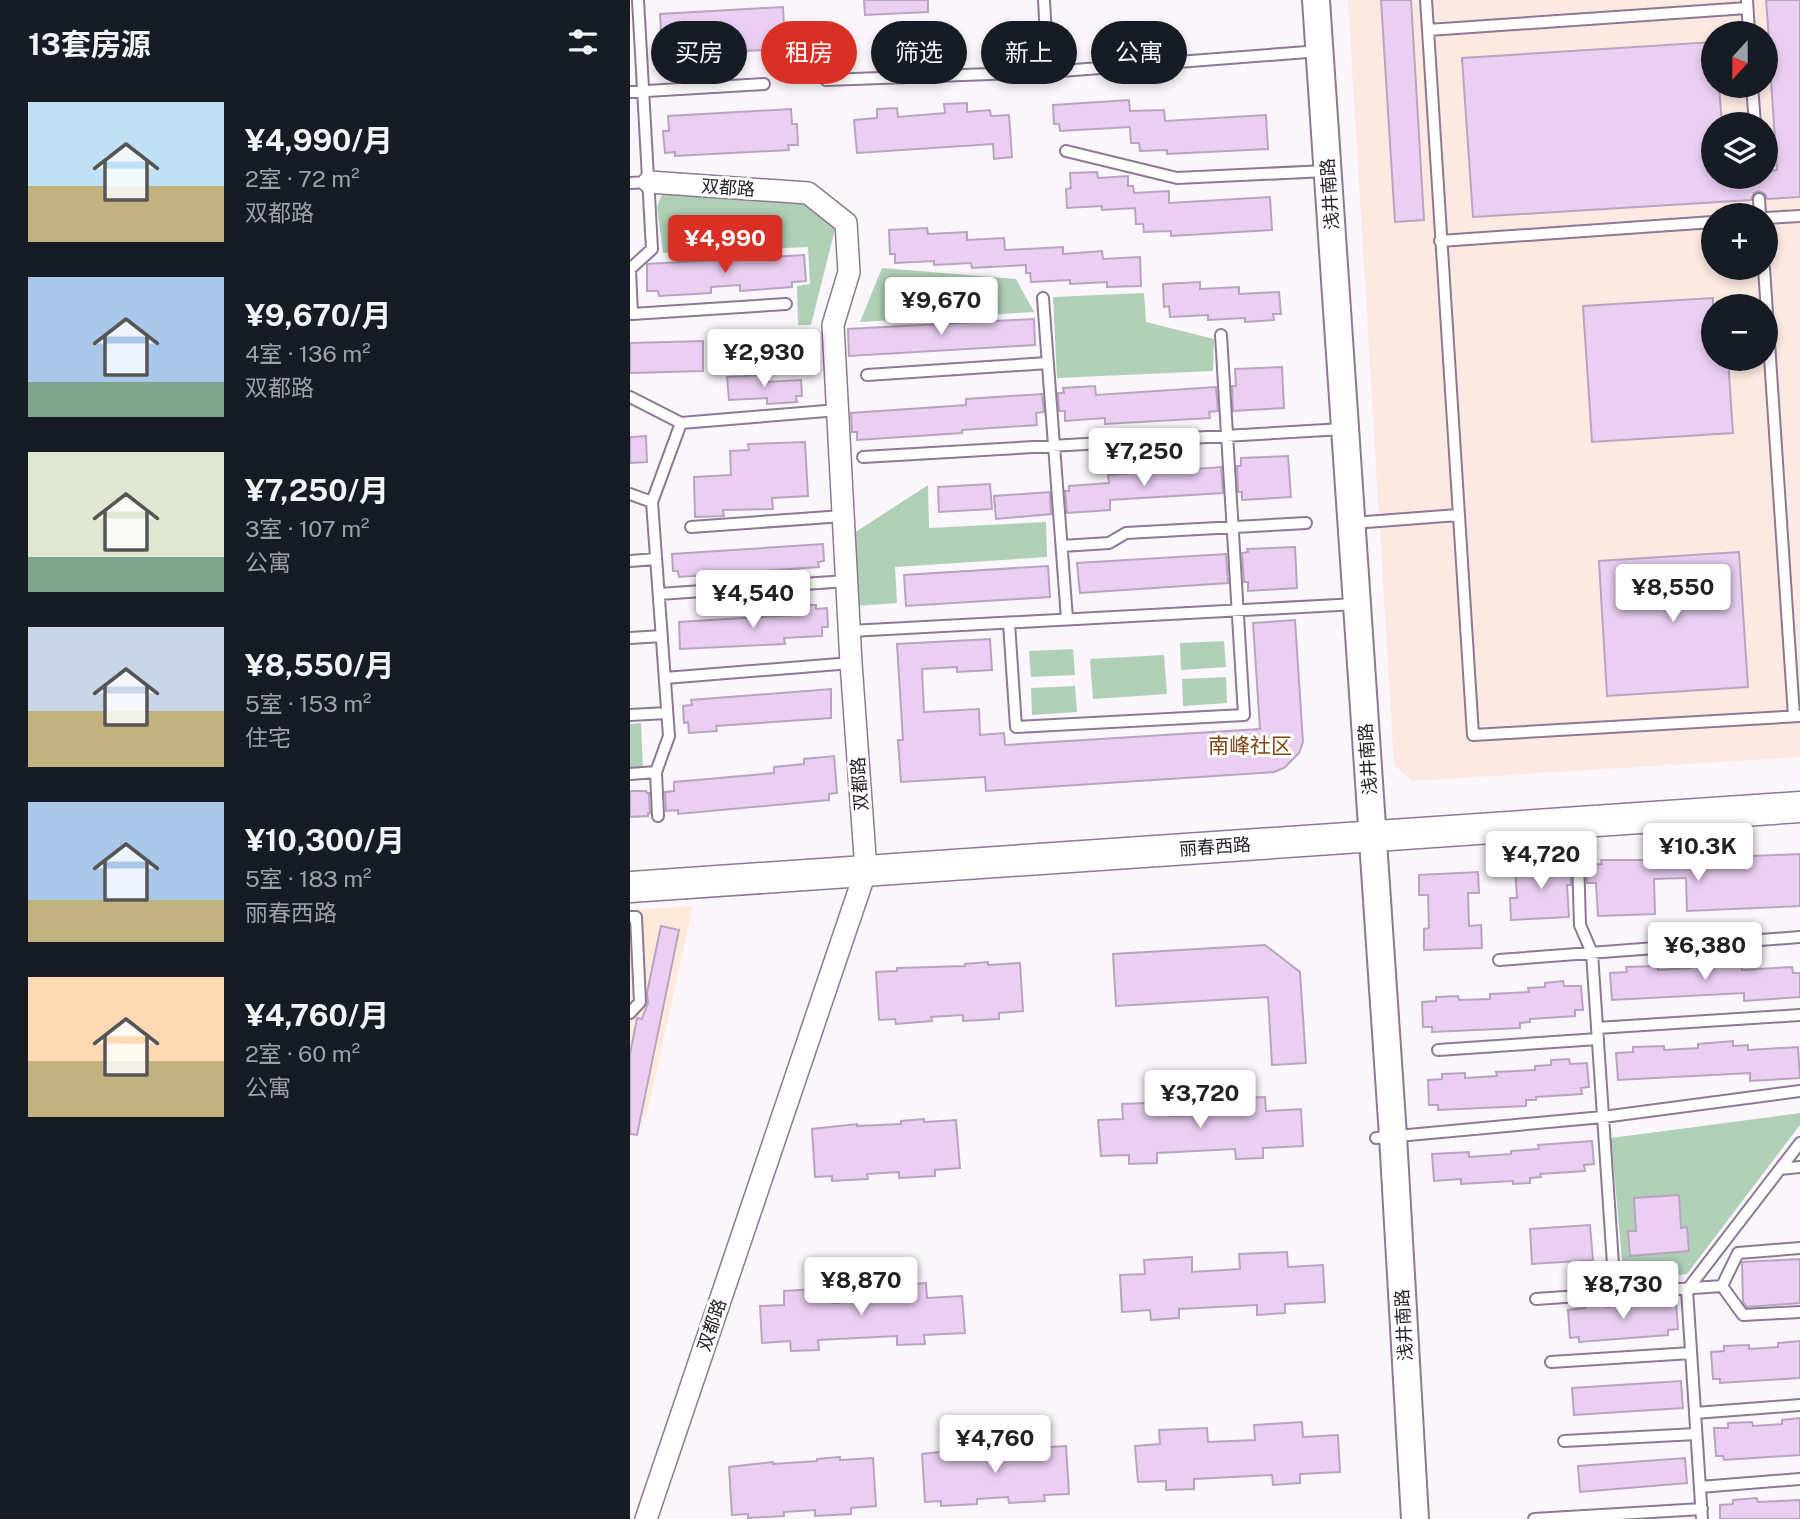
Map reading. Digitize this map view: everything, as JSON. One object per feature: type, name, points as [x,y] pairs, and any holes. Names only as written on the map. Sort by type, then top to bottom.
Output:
[{"type":"main road","name":"丽春西路","points":[[630,887],[866,862],[1365,829],[1800,793]]},
{"type":"main road","name":"丽春西路","points":[[1365,829],[1577,822],[1800,807]]},
{"type":"main road","name":"丽春西路","points":[[630,868],[866,862]]},
{"type":"street","name":"浅井南路","points":[[1303,0],[1313,51],[1322,171],[1385,1137],[1415,1519]]},
{"type":"street","name":"浅井南路","points":[[1313,51],[1316,0]]},
{"type":"street","name":"双都路","points":[[640,183],[808,194],[846,223],[849,272],[833,325],[851,663],[866,862],[646,1519]]},
{"type":"street","name":"浅井南路","points":[[1385,1137],[1399,1519]]},
{"type":"lane","points":[[634,0],[644,91],[640,183],[652,249],[630,269],[632,314],[786,304]]},
{"type":"lane","points":[[1044,0],[1045,21]]},
{"type":"lane","points":[[1426,0],[1473,735],[1797,716],[1765,280]]},
{"type":"lane","points":[[1428,30],[1747,4]]},
{"type":"lane","points":[[1077,70],[1313,51]]},
{"type":"lane","points":[[857,79],[981,74]]},
{"type":"lane","points":[[630,92],[761,83]]},
{"type":"lane","points":[[1066,151],[1177,178],[1322,171]]},
{"type":"lane","points":[[1759,199],[1759,203]]},
{"type":"lane","points":[[1778,217],[1800,216]]},
{"type":"lane","points":[[1440,241],[1701,223]]},
{"type":"lane","points":[[1044,298],[1067,619]]},
{"type":"lane","points":[[1009,622],[1016,727],[1244,715],[1222,335]]},
{"type":"lane","points":[[867,374],[1048,363]]},
{"type":"lane","points":[[630,397],[681,423],[838,410]]},
{"type":"lane","points":[[658,816],[656,772],[669,736],[652,502],[681,423]]},
{"type":"lane","points":[[863,457],[1340,429]]},
{"type":"lane","points":[[630,494],[652,502]]},
{"type":"lane","points":[[1345,524],[1458,515]]},
{"type":"lane","points":[[691,527],[843,516]]},
{"type":"lane","points":[[1062,546],[1108,543],[1126,533],[1306,523]]},
{"type":"lane","points":[[630,561],[656,559]]},
{"type":"lane","points":[[659,594],[847,581]]},
{"type":"lane","points":[[850,631],[1350,604]]},
{"type":"lane","points":[[630,638],[662,636]]},
{"type":"lane","points":[[665,678],[851,663]]},
{"type":"lane","points":[[630,715],[667,713]]},
{"type":"lane","points":[[630,774],[656,772]]},
{"type":"lane","points":[[1577,822],[1580,925],[1592,953],[1615,1294]]},
{"type":"lane","points":[[630,917],[636,917],[640,1002],[630,1013]]},
{"type":"lane","points":[[1499,960],[1800,937]]},
{"type":"lane","points":[[1438,1050],[1800,1014]]},
{"type":"lane","points":[[1385,1137],[1604,1117],[1800,1091]]},
{"type":"lane","points":[[1534,1519],[1702,1514],[1687,1290],[1800,1143]]},
{"type":"lane","points":[[1780,1169],[1800,1167]]},
{"type":"lane","points":[[1722,1286],[1738,1253],[1800,1248]]},
{"type":"lane","points":[[1536,1299],[1722,1286]]},
{"type":"lane","points":[[1722,1286],[1743,1315],[1800,1312]]},
{"type":"lane","points":[[1550,1362],[1691,1353]]},
{"type":"lane","points":[[1695,1413],[1800,1405]]},
{"type":"lane","points":[[1564,1441],[1696,1434]]},
{"type":"lane","points":[[1700,1488],[1800,1479]]},
{"type":"shaded area","points":[[1348,0],[1800,0],[1800,757],[1412,781],[1394,765]]},
{"type":"shaded area","points":[[693,906],[646,1118],[630,1113],[630,910]]},
{"type":"green space","points":[[752,187],[800,194],[838,217],[811,325],[798,325],[797,286],[810,284],[808,247],[663,253],[657,207],[662,194]]},
{"type":"green space","points":[[882,268],[1016,279],[1034,312],[860,322]]},
{"type":"green space","points":[[1144,293],[1146,322],[1214,339],[1213,371],[1057,378],[1053,297]]},
{"type":"green space","points":[[928,485],[929,528],[1046,522],[1047,557],[895,567],[897,603],[856,606],[851,535]]},
{"type":"green space","points":[[1224,641],[1226,667],[1181,670],[1180,643]]},
{"type":"green space","points":[[1073,649],[1075,675],[1031,677],[1029,651]]},
{"type":"green space","points":[[1164,655],[1167,694],[1093,699],[1090,659]]},
{"type":"green space","points":[[1226,677],[1227,703],[1183,706],[1182,679]]},
{"type":"green space","points":[[1075,686],[1077,712],[1032,715],[1031,688]]},
{"type":"green space","points":[[641,723],[643,767],[630,767],[630,724]]},
{"type":"green space","points":[[1800,1113],[1800,1125],[1687,1274],[1624,1283],[1611,1138]]},
{"type":"building","points":[[864,0],[928,0],[928,12],[865,15]]},
{"type":"building","points":[[1381,0],[1411,0],[1424,220],[1395,222]]},
{"type":"building","points":[[1766,0],[1800,0],[1800,197],[1767,199],[1765,194],[1759,191],[1754,193],[1751,200],[1473,217],[1462,58],[1701,43],[1701,98],[1720,98],[1721,112],[1701,112],[1701,189],[1778,189],[1778,112],[1773,112],[1772,98],[1778,98],[1778,21],[1768,21]]},
{"type":"building","points":[[783,7],[784,21],[761,21],[761,50],[747,51],[747,21],[660,21],[660,14]]},
{"type":"building","points":[[1129,100],[1130,111],[1164,110],[1165,121],[1266,115],[1268,149],[1167,154],[1167,150],[1140,151],[1139,143],[1131,143],[1130,127],[1060,131],[1059,124],[1054,124],[1053,105]]},
{"type":"building","points":[[967,103],[967,112],[990,110],[991,116],[1009,115],[1012,157],[994,159],[993,144],[857,153],[854,120],[877,118],[877,109],[897,108],[898,117],[945,113],[944,104]]},
{"type":"building","points":[[791,109],[792,124],[797,124],[798,145],[788,145],[789,150],[675,156],[675,152],[665,153],[663,131],[669,131],[668,116]]},
{"type":"building","points":[[1097,172],[1098,178],[1128,176],[1128,186],[1133,186],[1134,193],[1169,191],[1169,203],[1270,197],[1272,230],[1171,236],[1171,231],[1144,232],[1143,224],[1136,224],[1135,208],[1067,208],[1066,189],[1071,188],[1070,173]]},
{"type":"building","points":[[927,228],[928,234],[967,232],[967,240],[1004,238],[1005,250],[1063,247],[1063,254],[1102,251],[1103,259],[1140,257],[1141,286],[1107,287],[1107,282],[1070,284],[1070,280],[1031,282],[1030,273],[1026,273],[1026,265],[972,268],[971,263],[895,263],[895,254],[890,254],[889,230]]},
{"type":"building","points":[[804,255],[806,281],[792,282],[792,287],[740,291],[740,285],[711,287],[711,293],[659,296],[658,291],[647,291],[647,264]]},
{"type":"building","points":[[1200,282],[1200,289],[1239,287],[1239,294],[1279,292],[1281,314],[1273,314],[1274,320],[1245,322],[1245,318],[1208,320],[1208,315],[1170,317],[1169,306],[1164,307],[1163,284]]},
{"type":"building","points":[[1701,299],[1701,371],[1729,371],[1733,433],[1592,442],[1583,306]]},
{"type":"building","points":[[1034,319],[1035,345],[849,356],[848,329]]},
{"type":"building","points":[[703,341],[703,371],[630,373],[630,343]]},
{"type":"building","points":[[1282,367],[1284,408],[1233,411],[1232,386],[1236,386],[1235,369]]},
{"type":"building","points":[[766,375],[766,382],[801,380],[802,396],[796,396],[797,402],[767,404],[767,398],[729,400],[727,377]]},
{"type":"building","points":[[1095,386],[1096,395],[1216,387],[1218,411],[1209,412],[1210,418],[1105,424],[1105,418],[1065,421],[1065,411],[1059,411],[1058,393],[1064,393],[1063,388]]},
{"type":"building","points":[[1042,394],[1044,412],[1036,413],[1037,425],[857,440],[857,432],[852,432],[851,413],[966,405],[966,399]]},
{"type":"building","points":[[646,436],[647,462],[630,463],[630,437]]},
{"type":"building","points":[[805,442],[808,496],[772,498],[773,509],[723,510],[724,516],[695,517],[694,477],[731,475],[730,451],[749,450],[748,444]]},
{"type":"building","points":[[1288,456],[1291,497],[1242,500],[1242,492],[1238,492],[1237,466],[1241,466],[1241,458]]},
{"type":"building","points":[[1221,467],[1223,493],[1110,500],[1110,510],[1067,513],[1065,491],[1069,491],[1069,486],[1109,483],[1108,475]]},
{"type":"building","points":[[990,484],[992,509],[939,512],[938,487]]},
{"type":"building","points":[[1050,492],[1051,514],[996,519],[994,496]]},
{"type":"building","points":[[823,544],[824,561],[818,562],[819,567],[679,577],[678,571],[673,571],[672,554]]},
{"type":"building","points":[[1295,547],[1297,588],[1248,591],[1248,582],[1244,582],[1242,553],[1248,552],[1247,549]]},
{"type":"building","points":[[1739,552],[1748,687],[1607,696],[1599,561]]},
{"type":"building","points":[[1226,554],[1228,583],[1080,593],[1077,563]]},
{"type":"building","points":[[1048,566],[1050,597],[906,606],[904,575]]},
{"type":"building","points":[[801,605],[816,605],[816,609],[827,608],[828,627],[822,627],[822,636],[784,638],[785,644],[680,649],[679,622],[793,615],[793,610],[801,609]]},
{"type":"building","points":[[1295,620],[1303,742],[1299,753],[1284,768],[1274,772],[986,791],[985,777],[901,782],[898,740],[903,740],[897,644],[990,639],[992,670],[957,672],[957,667],[922,669],[924,712],[979,709],[980,735],[1004,733],[1005,745],[1260,729],[1253,623]]},
{"type":"building","points":[[831,689],[831,718],[716,726],[717,731],[689,733],[688,722],[684,723],[683,706],[692,705],[691,700]]},
{"type":"building","points":[[834,756],[837,793],[829,794],[829,800],[678,814],[678,810],[666,811],[665,792],[674,791],[674,782],[774,773],[774,767],[804,764],[804,759]]},
{"type":"building","points":[[630,791],[649,793],[648,816],[630,817]]},
{"type":"building","points":[[1731,854],[1731,857],[1800,854],[1800,906],[1687,911],[1686,878],[1654,879],[1655,914],[1598,916],[1596,883],[1587,883],[1586,865],[1602,864],[1601,860],[1691,860],[1691,856]]},
{"type":"building","points":[[1570,862],[1571,885],[1567,885],[1569,917],[1511,920],[1510,898],[1517,898],[1515,864]]},
{"type":"building","points":[[1478,872],[1479,893],[1468,893],[1469,926],[1481,925],[1482,948],[1424,950],[1424,929],[1429,928],[1428,895],[1419,895],[1419,875]]},
{"type":"building","points":[[661,926],[679,930],[637,1135],[630,1134],[630,1054],[637,1018],[642,1019],[648,1003],[647,993]]},
{"type":"building","points":[[1265,945],[1300,972],[1306,1063],[1272,1065],[1268,997],[1116,1006],[1113,954]]},
{"type":"building","points":[[1727,961],[1727,966],[1742,965],[1742,970],[1792,967],[1793,973],[1800,973],[1800,997],[1744,1001],[1744,993],[1612,1000],[1610,973],[1627,972],[1626,967],[1658,966],[1658,970],[1692,968],[1692,963]]},
{"type":"building","points":[[988,962],[988,965],[1020,963],[1023,1011],[999,1013],[999,1019],[963,1021],[963,1015],[931,1017],[932,1021],[896,1024],[895,1019],[879,1020],[876,972],[897,971],[897,968],[965,966]]},
{"type":"building","points":[[1563,981],[1564,986],[1581,986],[1583,1010],[1575,1010],[1575,1016],[1530,1019],[1530,1022],[1520,1023],[1520,1028],[1432,1032],[1432,1027],[1423,1027],[1422,1002],[1436,1001],[1436,997],[1458,996],[1459,1000],[1490,999],[1490,994],[1529,992],[1528,988],[1545,987],[1545,983]]},
{"type":"building","points":[[1733,1041],[1733,1046],[1748,1045],[1748,1050],[1798,1047],[1800,1078],[1750,1081],[1750,1073],[1618,1080],[1616,1053],[1633,1052],[1633,1047],[1664,1046],[1664,1050],[1698,1048],[1698,1044]]},
{"type":"building","points":[[1569,1059],[1570,1064],[1587,1063],[1589,1087],[1581,1088],[1582,1094],[1536,1097],[1536,1100],[1526,1100],[1526,1106],[1438,1110],[1438,1105],[1429,1105],[1428,1080],[1442,1079],[1442,1074],[1465,1073],[1465,1078],[1497,1076],[1496,1072],[1535,1070],[1535,1066],[1551,1065],[1551,1060]]},
{"type":"building","points":[[1265,1097],[1266,1111],[1301,1109],[1303,1146],[1263,1148],[1263,1158],[1236,1159],[1235,1149],[1157,1153],[1157,1163],[1129,1164],[1129,1155],[1101,1156],[1098,1120],[1123,1119],[1122,1104],[1170,1102],[1171,1116],[1218,1114],[1217,1099]]},
{"type":"building","points":[[924,1119],[924,1122],[956,1120],[960,1168],[935,1170],[935,1176],[899,1178],[899,1172],[867,1174],[868,1179],[832,1181],[832,1176],[815,1177],[812,1129],[857,1124],[901,1124],[901,1121]]},
{"type":"building","points":[[1592,1141],[1594,1164],[1584,1165],[1585,1171],[1540,1174],[1541,1177],[1530,1178],[1530,1183],[1513,1184],[1513,1181],[1461,1184],[1461,1179],[1434,1181],[1432,1154],[1469,1152],[1469,1157],[1511,1154],[1511,1151],[1539,1149],[1538,1145]]},
{"type":"building","points":[[1679,1195],[1681,1228],[1687,1227],[1689,1251],[1630,1256],[1628,1231],[1636,1231],[1634,1198]]},
{"type":"building","points":[[1590,1225],[1593,1260],[1532,1264],[1530,1229]]},
{"type":"building","points":[[1287,1252],[1288,1267],[1323,1265],[1325,1302],[1285,1304],[1285,1313],[1257,1315],[1257,1305],[1179,1309],[1179,1318],[1151,1320],[1150,1310],[1122,1312],[1120,1275],[1145,1274],[1144,1260],[1192,1257],[1192,1272],[1240,1269],[1239,1254]]},
{"type":"building","points":[[1800,1259],[1800,1303],[1747,1307],[1743,1302],[1742,1262]]},
{"type":"building","points":[[926,1283],[927,1298],[962,1296],[965,1333],[924,1335],[925,1344],[897,1345],[897,1336],[818,1340],[819,1350],[791,1351],[790,1341],[762,1343],[760,1306],[784,1305],[784,1291],[831,1288],[832,1303],[880,1300],[879,1286]]},
{"type":"building","points":[[1658,1298],[1659,1303],[1676,1302],[1678,1329],[1668,1330],[1668,1335],[1579,1342],[1579,1337],[1570,1338],[1568,1310],[1585,1308],[1585,1304],[1606,1302],[1606,1307],[1636,1304],[1636,1300]]},
{"type":"building","points":[[1800,1341],[1800,1378],[1720,1383],[1720,1379],[1713,1379],[1711,1352],[1724,1351],[1724,1346],[1749,1345],[1749,1349],[1778,1347],[1778,1343]]},
{"type":"building","points":[[1681,1381],[1683,1408],[1574,1415],[1572,1388]]},
{"type":"building","points":[[1800,1418],[1800,1455],[1724,1460],[1723,1456],[1716,1456],[1714,1428],[1728,1428],[1728,1423],[1752,1422],[1753,1426],[1782,1424],[1782,1420]]},
{"type":"building","points":[[1302,1422],[1303,1437],[1338,1435],[1340,1472],[1300,1474],[1300,1483],[1273,1485],[1272,1475],[1194,1479],[1194,1489],[1166,1490],[1166,1481],[1138,1482],[1135,1446],[1160,1444],[1159,1430],[1207,1428],[1208,1442],[1255,1440],[1254,1425]]},
{"type":"building","points":[[1033,1445],[1034,1448],[1066,1446],[1069,1494],[1044,1495],[1045,1501],[1009,1503],[1008,1497],[977,1499],[977,1504],[941,1506],[941,1501],[925,1502],[922,1454],[966,1449],[966,1452],[1011,1449],[1010,1446]]},
{"type":"building","points":[[840,1457],[840,1460],[873,1458],[876,1506],[851,1508],[851,1514],[815,1516],[815,1510],[784,1512],[784,1516],[748,1518],[748,1514],[732,1515],[729,1467]]},
{"type":"building","points":[[1685,1458],[1687,1483],[1580,1492],[1578,1466]]},
{"type":"building","points":[[1757,1498],[1758,1502],[1800,1500],[1800,1519],[1720,1519],[1720,1505],[1733,1504],[1733,1500]]},
{"type":"district","name":"南峰社区","points":[[1250,746]]}]
